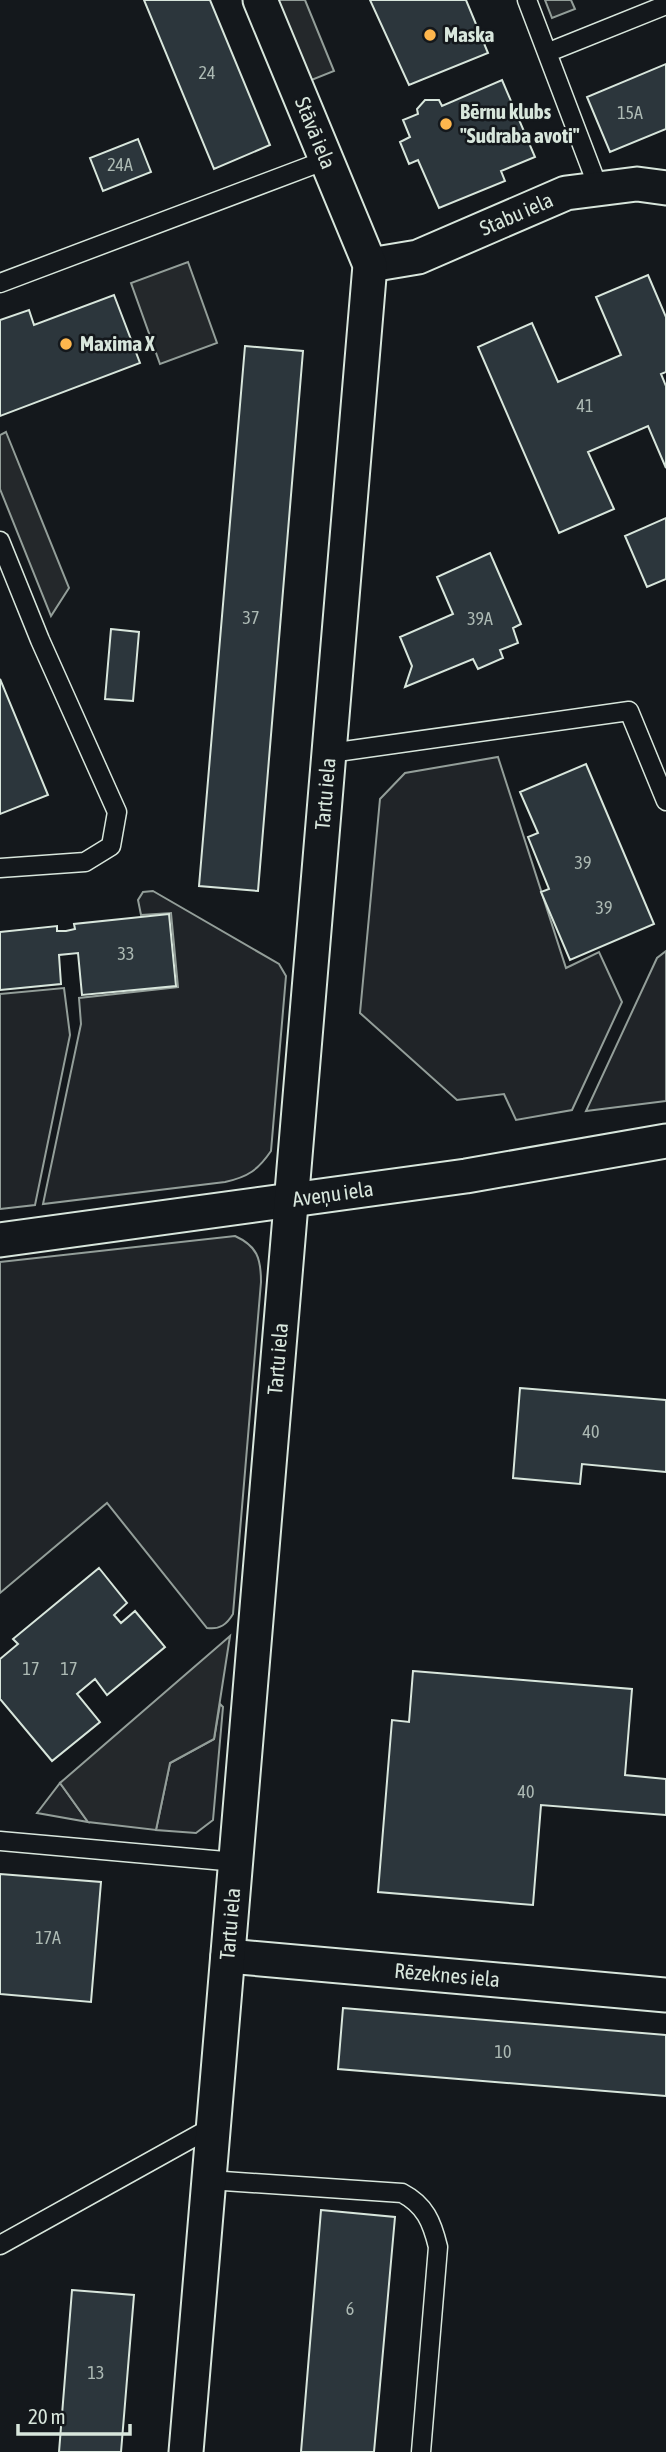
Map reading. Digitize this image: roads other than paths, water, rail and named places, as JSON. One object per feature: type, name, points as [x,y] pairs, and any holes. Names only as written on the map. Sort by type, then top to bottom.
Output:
[{"type":"street","name":"Stāvā iela","points":[[260,0],[370,265]]},
{"type":"street","name":"Stabu iela","points":[[370,265],[418,257],[565,193],[637,184],[666,188]]},
{"type":"street","name":"Tartu iela","points":[[186,2452],[370,265]]},
{"type":"street","name":"Aveņu iela","points":[[0,1240],[466,1176],[666,1141]]},
{"type":"street","name":"Rēzeknes iela","points":[[228,1956],[666,1995]]},
{"type":"lane","points":[[527,0],[549,52],[598,187]]},
{"type":"lane","points":[[549,52],[666,5]]},
{"type":"lane","points":[[0,283],[326,160]]},
{"type":"lane","points":[[0,541],[40,640],[117,812],[111,846],[85,862],[0,868]]},
{"type":"lane","points":[[330,753],[629,711],[666,801]]},
{"type":"lane","points":[[0,1841],[236,1862]]},
{"type":"lane","points":[[0,2245],[214,2126]]},
{"type":"lane","points":[[209,2180],[402,2193],[415,2200],[432,2221],[438,2247],[421,2452]]},
{"type":"place","name":"Maska","points":[[430,35]]},
{"type":"place","name":"Bērnu klubs \"Sudraba avoti\"","points":[[446,124]]},
{"type":"place","name":"Maxima X","points":[[66,344]]}]
